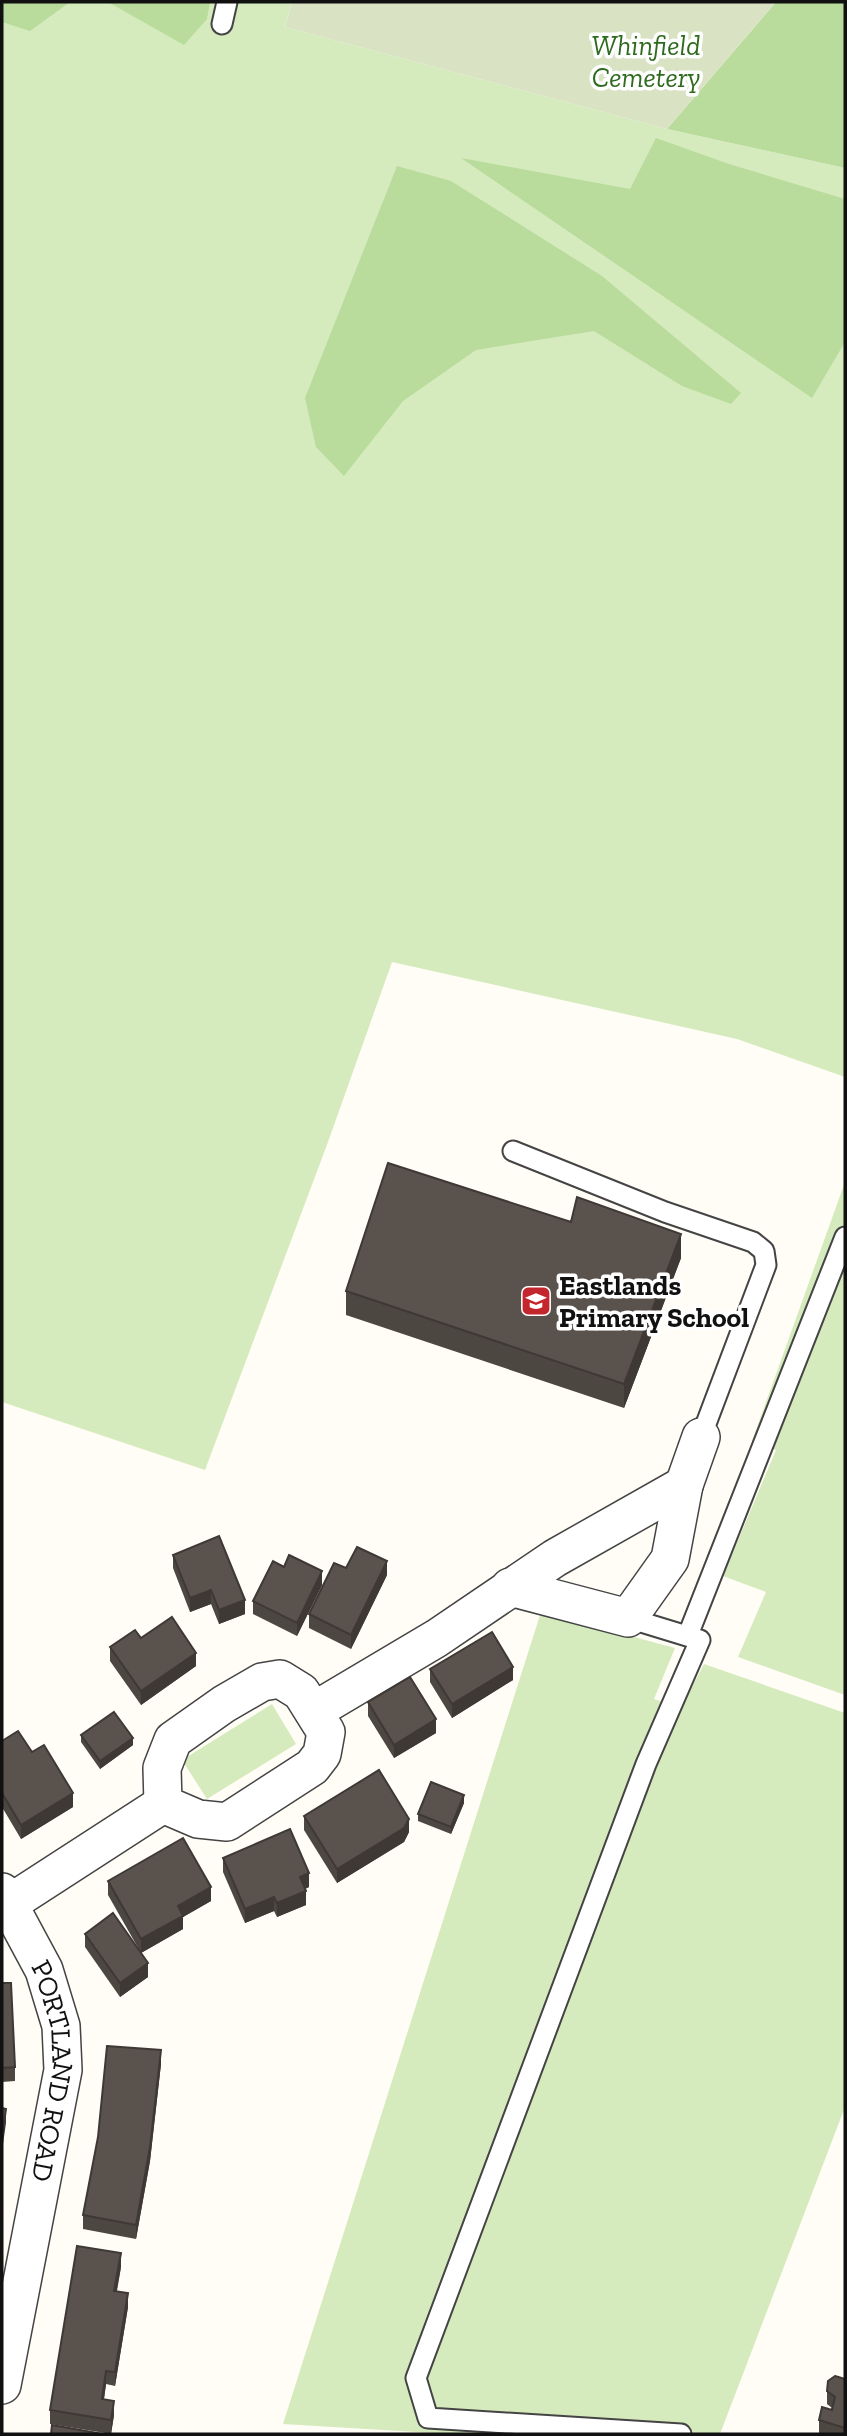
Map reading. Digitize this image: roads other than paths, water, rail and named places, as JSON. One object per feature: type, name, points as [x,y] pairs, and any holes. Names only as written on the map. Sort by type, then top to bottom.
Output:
[{"type":"street","points":[[510,1587],[628,1618],[670,1559],[684,1485],[701,1437]]},
{"type":"street","points":[[314,1712],[437,1638],[510,1587],[625,1517],[684,1485]]},
{"type":"street","points":[[280,1679],[302,1692],[326,1732],[322,1754],[312,1767],[227,1822],[198,1819],[163,1804],[162,1768],[173,1740],[224,1703],[262,1682],[280,1679]]},
{"type":"street","points":[[6,1898],[163,1804]]},
{"type":"street","name":"PORTLAND ROAD","points":[[2,2385],[63,2070],[61,2026],[44,1970],[6,1898]]},
{"type":"lane","points":[[222,24],[227,2]]},
{"type":"lane","points":[[513,1152],[665,1212],[753,1242],[764,1251],[766,1265],[701,1437]]},
{"type":"lane","points":[[688,1635],[845,1237]]},
{"type":"lane","points":[[628,1618],[699,1640],[646,1764],[415,2378],[428,2418],[681,2434]]},
{"type":"place","name":"Eastlands Primary School","points":[[536,1301]]},
{"type":"park label","name":"Whinfield Cemetery","points":[[646,61]]}]
